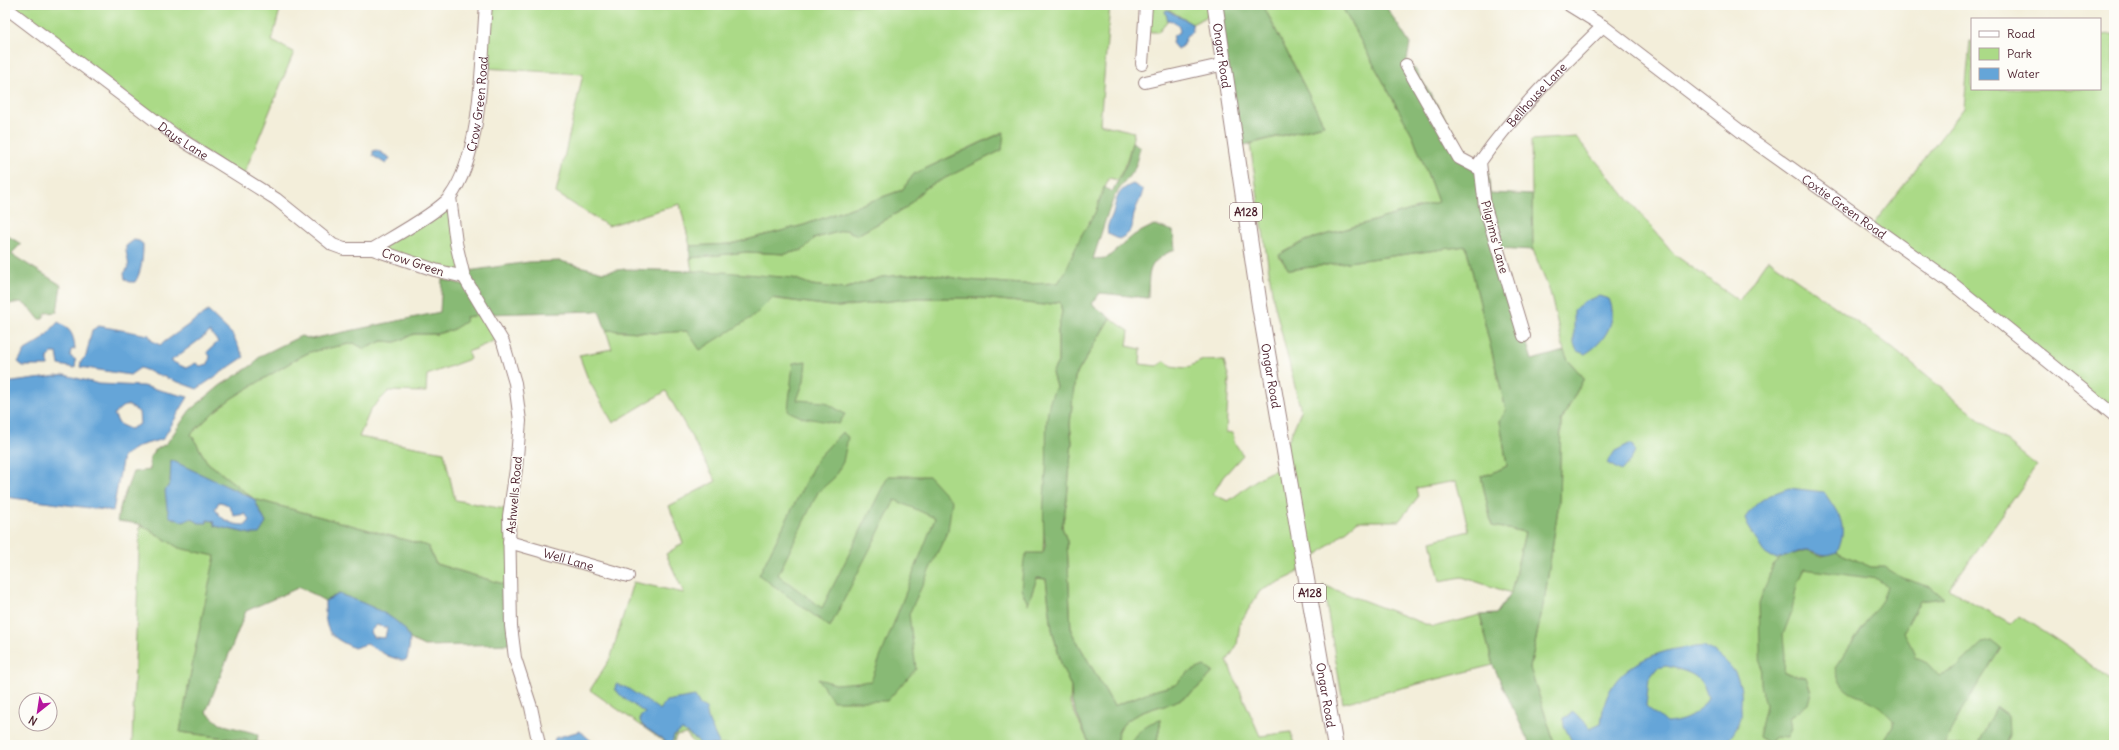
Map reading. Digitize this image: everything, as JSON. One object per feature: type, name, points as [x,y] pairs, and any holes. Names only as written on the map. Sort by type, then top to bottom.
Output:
[{"type":"main road","name":"Ongar Road","points":[[1215,5],[1260,309],[1335,745]]},
{"type":"street","name":"Crow Green Road","points":[[450,198],[462,177],[477,118],[486,5]]},
{"type":"street","points":[[1142,64],[1146,5]]},
{"type":"street","name":"Coxtie Green Road","points":[[1569,5],[1603,26],[1762,148],[1949,281],[2114,415]]},
{"type":"street","name":"Days Lane","points":[[5,7],[177,138],[273,196],[333,245],[344,249],[373,249]]},
{"type":"street","name":"Bellhouse Lane","points":[[1480,169],[1480,162],[1500,133],[1550,78],[1603,26]]},
{"type":"street","points":[[1146,82],[1224,64]]},
{"type":"street","points":[[1406,65],[1459,158],[1480,169]]},
{"type":"street","name":"Pilgrims' Lane","points":[[1480,169],[1484,207],[1524,336]]},
{"type":"street","name":"Crow Green","points":[[450,198],[456,243],[464,277],[435,270],[373,249],[412,226],[450,198]]},
{"type":"street","name":"Ashwells Road","points":[[464,277],[503,342],[514,384],[520,422],[516,469],[509,516],[511,626],[515,658],[531,707],[539,745]]},
{"type":"street","name":"Well Lane","points":[[510,542],[628,576]]},
{"type":"green space","points":[[5,5],[281,5],[272,41],[294,52],[242,179]]},
{"type":"green space","points":[[492,5],[1110,5],[1100,124],[1134,132],[1133,139],[1128,157],[1118,180],[1109,178],[1095,213],[1081,236],[1066,272],[1058,283],[1022,284],[967,280],[925,273],[882,277],[844,289],[812,285],[793,278],[692,271],[690,258],[747,252],[785,254],[803,250],[815,238],[846,230],[857,235],[906,208],[925,188],[1002,150],[1003,132],[914,174],[902,190],[804,225],[731,244],[690,246],[680,204],[608,226],[556,193],[583,74],[484,68]]},
{"type":"green space","points":[[1145,5],[1215,5],[1216,12],[1192,24],[1171,11],[1165,11],[1168,20],[1158,32],[1144,32]]},
{"type":"green space","points":[[1215,5],[1263,5],[1324,125],[1236,147]]},
{"type":"green space","points":[[1263,5],[1341,5],[1413,136],[1438,202],[1305,241],[1279,256],[1289,270],[1466,246],[1506,410],[1500,421],[1507,466],[1490,474],[1481,476],[1492,526],[1525,532],[1511,593],[1462,577],[1440,581],[1431,541],[1469,531],[1456,481],[1416,488],[1418,497],[1399,521],[1358,521],[1292,576],[1260,591],[1240,623],[1237,645],[1227,661],[1260,736],[1291,732],[1294,745],[1156,745],[1161,720],[1134,737],[1129,745],[1117,745],[1118,733],[1123,724],[1142,712],[1176,701],[1189,695],[1197,689],[1213,672],[1187,673],[1175,685],[1149,692],[1114,706],[1071,631],[1067,541],[1062,527],[1067,499],[1072,442],[1070,424],[1075,377],[1110,318],[1129,331],[1127,346],[1141,349],[1140,364],[1157,366],[1165,361],[1171,366],[1186,368],[1203,360],[1224,361],[1229,379],[1226,432],[1233,433],[1234,442],[1243,455],[1223,477],[1213,494],[1228,501],[1257,479],[1276,470],[1301,411],[1273,298],[1250,144],[1324,125]]},
{"type":"green space","points":[[1341,5],[1385,5],[1410,44],[1406,65],[1415,69],[1468,156],[1488,171],[1490,193],[1532,195],[1533,250],[1497,248],[1532,360],[1564,351],[1568,360],[1584,378],[1561,421],[1559,502],[1545,596],[1530,668],[1555,745],[1530,745],[1493,665],[1480,615],[1496,614],[1511,593],[1525,532],[1492,526],[1481,476],[1490,474],[1507,466],[1500,421],[1506,410],[1466,246],[1289,270],[1279,255],[1305,241],[1438,202],[1413,136]]},
{"type":"green space","points":[[2114,34],[2114,415],[1872,226],[1964,108],[1970,41],[1971,90],[2101,90],[2101,35]]},
{"type":"green space","points":[[1004,132],[1002,150],[925,188],[906,208],[857,235],[846,230],[815,238],[803,250],[785,254],[747,252],[690,258],[690,246],[731,244],[804,225],[902,190],[914,174]]},
{"type":"green space","points":[[1576,137],[1675,255],[1739,301],[1768,259],[1886,343],[2037,466],[1949,589],[2010,624],[2019,615],[2069,648],[2114,683],[2114,745],[1555,745],[1530,668],[1545,596],[1559,502],[1561,421],[1584,378],[1568,360],[1564,351],[1550,292],[1533,250],[1531,140]]},
{"type":"green space","points":[[1132,142],[1140,147],[1135,168],[1115,195],[1093,259],[1107,258],[1134,235],[1154,225],[1173,231],[1175,249],[1159,258],[1151,268],[1148,298],[1100,293],[1092,304],[1110,318],[1075,377],[1070,424],[1072,442],[1067,499],[1062,527],[1067,541],[1071,631],[1114,706],[1149,692],[1175,685],[1187,673],[1204,666],[1213,672],[1197,689],[1189,695],[1176,701],[1142,712],[1123,724],[1118,733],[1117,745],[1090,745],[1072,703],[1071,687],[1062,667],[1052,629],[1046,579],[1037,578],[1028,604],[1021,589],[1024,560],[1027,553],[1043,553],[1045,545],[1043,518],[1046,428],[1049,407],[1056,387],[1052,373],[1058,362],[1058,331],[1062,312],[1060,302],[1044,305],[983,298],[916,298],[839,307],[772,298],[754,316],[700,350],[687,331],[658,333],[606,330],[599,311],[486,314],[466,317],[465,322],[452,330],[436,334],[414,334],[396,342],[382,341],[364,349],[354,343],[310,352],[232,398],[214,412],[191,434],[207,462],[254,499],[428,546],[436,564],[510,586],[513,644],[424,646],[410,639],[405,630],[389,616],[369,606],[339,594],[325,601],[300,587],[246,611],[206,712],[220,724],[258,734],[257,742],[180,732],[195,650],[215,556],[179,548],[140,524],[117,521],[121,504],[133,472],[150,470],[150,458],[154,451],[167,443],[190,410],[221,385],[254,364],[260,356],[301,336],[311,339],[440,312],[442,279],[465,285],[468,271],[529,262],[560,261],[603,272],[625,269],[723,272],[793,278],[812,285],[844,289],[882,277],[925,273],[967,280],[1022,284],[1058,283],[1065,272],[1081,236],[1095,213],[1104,187],[1112,192],[1127,163]],"holes":[[[172,461],[254,499],[266,523],[251,534],[215,526],[213,521],[207,520],[199,523],[165,491],[170,483]]]},
{"type":"green space","points":[[450,197],[464,277],[373,249]]},
{"type":"green space","points":[[5,234],[21,244],[11,254],[61,285],[57,312],[46,313],[43,319],[39,319],[31,309],[21,302],[9,304],[5,288]]},
{"type":"green space","points":[[769,298],[839,307],[916,298],[983,298],[1044,305],[1060,302],[1062,312],[1058,331],[1058,362],[1052,373],[1056,387],[1049,409],[1043,553],[1028,604],[1037,578],[1046,579],[1052,629],[1060,660],[1071,687],[1070,703],[1090,745],[696,745],[686,734],[676,736],[673,745],[669,745],[590,690],[611,657],[633,582],[684,593],[666,554],[683,543],[669,506],[716,481],[666,391],[613,423],[588,379],[579,355],[612,349],[606,330],[654,333],[688,331]]},
{"type":"green space","points":[[486,314],[500,337],[468,352],[470,359],[427,375],[426,392],[389,391],[371,409],[359,437],[444,452],[455,500],[510,510],[510,586],[436,564],[428,546],[254,499],[207,462],[191,434],[214,412],[232,398],[310,352],[354,343],[364,349],[382,341],[395,342],[414,334],[436,334],[452,330],[466,317]]},
{"type":"green space","points":[[806,361],[804,381],[797,400],[825,402],[845,414],[839,424],[801,417],[788,411],[793,363]]},
{"type":"green space","points":[[842,432],[848,437],[843,462],[834,478],[818,492],[778,575],[822,608],[888,476],[929,476],[952,501],[948,530],[909,614],[916,669],[887,701],[833,701],[818,679],[836,684],[871,681],[935,518],[895,500],[830,627],[759,575],[817,459]]},
{"type":"green space","points":[[140,524],[179,548],[216,556],[195,650],[180,732],[277,745],[132,745]]},
{"type":"green space","points":[[1807,550],[1822,556],[1837,552],[1871,567],[1885,567],[1902,578],[1931,587],[1944,598],[1920,601],[1904,631],[1915,658],[1928,663],[1939,675],[1955,669],[1982,643],[1992,641],[2001,648],[1961,711],[1944,745],[1881,745],[1893,726],[1893,720],[1880,707],[1852,694],[1842,685],[1838,678],[1835,668],[1882,600],[1887,586],[1877,579],[1804,569],[1797,583],[1792,611],[1783,635],[1785,656],[1784,673],[1806,677],[1811,692],[1808,704],[1789,718],[1791,728],[1787,738],[1775,737],[1768,743],[1759,737],[1766,705],[1761,685],[1759,604],[1774,563],[1780,558]]},
{"type":"green space","points":[[1323,585],[1433,627],[1480,615],[1493,665],[1343,703]]},
{"type":"green space","points":[[1996,707],[2008,716],[2009,735],[2005,745],[1978,745]]},
{"type":"green space","points":[[1161,720],[1156,745],[1129,745],[1142,728]]},
{"type":"water","points":[[1167,10],[1192,24],[1193,32],[1187,35],[1182,47],[1177,49],[1172,43],[1174,35],[1180,32],[1180,29],[1177,24],[1168,20],[1165,11]]},
{"type":"water","points":[[377,150],[390,158],[386,164],[373,156],[373,151]]},
{"type":"water","points":[[1133,184],[1143,190],[1135,211],[1132,228],[1125,236],[1119,239],[1108,234],[1108,226],[1118,195],[1128,186]]},
{"type":"water","points":[[134,240],[143,244],[141,269],[135,282],[129,282],[125,279],[124,273],[128,267],[126,246]]},
{"type":"water","points":[[5,288],[9,301],[7,342],[9,350],[5,355]]},
{"type":"water","points":[[1599,296],[1609,299],[1612,307],[1611,323],[1604,337],[1598,344],[1585,354],[1577,351],[1574,344],[1574,310],[1585,301]]},
{"type":"water","points":[[208,311],[232,334],[244,357],[197,389],[140,368],[130,375],[80,367],[81,361],[86,356],[92,330],[99,326],[149,335],[152,341],[160,345]],"holes":[[[210,332],[218,342],[207,352],[210,356],[208,364],[200,366],[196,363],[186,368],[171,361]]]},
{"type":"water","points":[[58,322],[66,327],[73,336],[75,349],[71,350],[70,356],[76,360],[75,368],[59,365],[57,353],[51,353],[48,358],[48,366],[23,366],[18,362],[25,350],[42,340]]},
{"type":"water","points":[[65,375],[99,384],[143,386],[188,397],[163,439],[139,446],[123,456],[113,511],[5,497],[5,383]],"holes":[[[128,405],[139,412],[140,424],[130,429],[119,424],[114,414],[122,407]]]},
{"type":"water","points":[[1629,444],[1633,446],[1635,451],[1630,461],[1621,471],[1607,463],[1615,451]]},
{"type":"water","points":[[171,460],[254,499],[266,523],[259,534],[251,534],[215,526],[213,521],[207,520],[207,523],[199,523],[191,518],[184,522],[170,517],[167,508],[165,491],[170,483]],"holes":[[[219,502],[225,503],[229,506],[234,516],[245,514],[250,520],[246,525],[228,522],[221,517],[215,509]]]},
{"type":"water","points":[[1789,488],[1824,492],[1841,520],[1841,542],[1837,552],[1824,555],[1804,550],[1780,558],[1775,558],[1770,557],[1762,550],[1745,518],[1759,502],[1775,493]]},
{"type":"water","points":[[339,594],[357,600],[389,616],[405,630],[410,639],[407,659],[403,661],[388,656],[367,644],[354,648],[338,640],[329,631],[327,626],[325,601]],"holes":[[[376,625],[387,628],[385,638],[373,637],[370,632]]]},
{"type":"water","points":[[1704,646],[1721,657],[1727,663],[1733,670],[1740,685],[1741,719],[1725,745],[1632,745],[1623,743],[1620,745],[1574,745],[1564,726],[1563,718],[1570,715],[1572,712],[1581,718],[1590,728],[1601,723],[1603,708],[1613,685],[1621,675],[1630,668],[1641,661],[1667,651]],"holes":[[[1666,666],[1688,672],[1693,675],[1702,684],[1708,698],[1696,713],[1685,719],[1666,723],[1646,706],[1649,679],[1657,668]]]},
{"type":"water","points":[[616,684],[627,688],[660,710],[666,701],[695,696],[700,705],[706,708],[709,722],[719,743],[717,745],[701,745],[697,740],[682,730],[674,736],[671,745],[643,726],[640,721],[640,717],[645,713],[622,697],[615,689]]},
{"type":"water","points":[[580,731],[596,745],[553,745],[555,738]]}]
